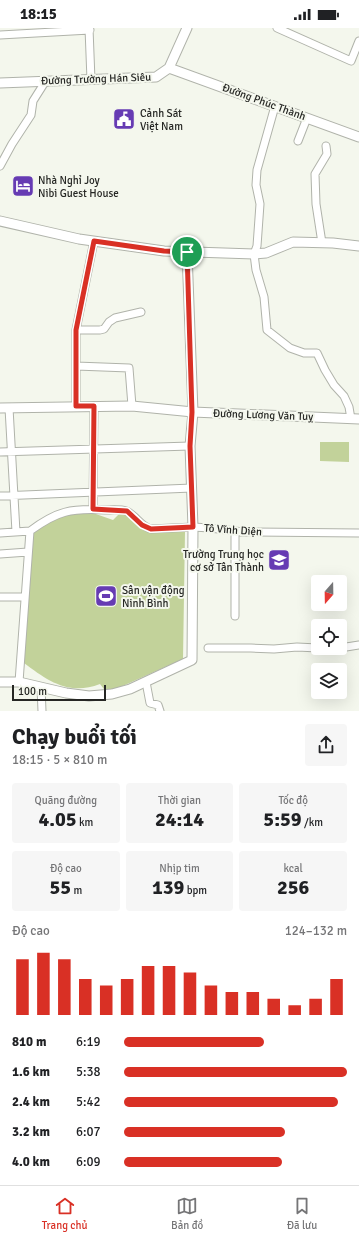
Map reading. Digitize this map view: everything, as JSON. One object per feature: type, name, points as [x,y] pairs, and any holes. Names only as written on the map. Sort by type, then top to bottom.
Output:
[{"type":"street","points":[[169,68],[187,28]]},
{"type":"street","points":[[277,28],[351,61],[359,41]]},
{"type":"street","points":[[0,35],[90,29],[91,80]]},
{"type":"street","name":"Đường Trường Hán Siêu","points":[[0,83],[156,77],[169,68]]},
{"type":"street","name":"Đường Phúc Thành","points":[[169,68],[359,137]]},
{"type":"street","points":[[0,166],[31,115],[33,101],[45,82]]},
{"type":"street","points":[[275,106],[257,170],[256,185],[260,204],[257,246],[254,254],[256,270],[264,297],[267,330],[290,348],[304,353],[317,353],[334,385],[344,396],[355,419]]},
{"type":"street","points":[[298,141],[307,118]]},
{"type":"street","points":[[322,243],[316,204],[315,174],[327,154],[326,146]]},
{"type":"street","points":[[0,221],[71,237],[164,251],[254,254],[266,253],[293,242],[359,246]]},
{"type":"street","points":[[76,406],[76,330],[94,241]]},
{"type":"street","points":[[0,682],[19,682],[66,693],[89,696],[112,694],[130,689],[192,660],[193,527],[190,446],[192,412],[187,252]]},
{"type":"street","points":[[76,330],[100,330],[115,318],[141,312]]},
{"type":"street","points":[[76,366],[129,368],[132,406]]},
{"type":"street","points":[[93,509],[94,406]]},
{"type":"street","name":"Đường Lương Văn Tuỵ","points":[[4,408],[132,406],[192,412],[355,419]]},
{"type":"street","points":[[4,408],[11,452],[16,532]]},
{"type":"street","points":[[0,452],[190,446]]},
{"type":"street","points":[[0,496],[192,488]]},
{"type":"street","name":"Tô Vĩnh Diện","points":[[30,531],[50,517],[69,510],[93,509],[127,511],[142,525],[151,529],[193,527],[235,531],[359,533]]},
{"type":"street","points":[[0,533],[30,531],[19,682]]},
{"type":"street","points":[[235,531],[235,616]]},
{"type":"street","points":[[0,554],[28,552]]},
{"type":"street","points":[[0,597],[24,597]]},
{"type":"street","points":[[347,647],[359,645]]},
{"type":"street","points":[[208,648],[274,649],[311,648]]},
{"type":"street","points":[[146,682],[150,703],[158,705],[160,711]]},
{"type":"street","points":[[42,687],[42,711]]},
{"type":"green space","points":[[320,442],[349,442],[349,462],[320,461]]},
{"type":"green space","name":"Sân vận động Ninh Bình","points":[[71,513],[93,513],[113,520],[120,513],[128,514],[148,532],[185,532],[183,659],[107,693],[100,684],[78,688],[59,685],[42,676],[24,663],[32,532],[52,519]]},
{"type":"place","name":"Cảnh Sát Việt Nam","points":[[124,119]]},
{"type":"place","name":"Nhà Nghỉ Joy Nibi Guest House","points":[[23,186]]},
{"type":"place","name":"Trường Trung học cơ sở Tân Thành","points":[[279,560]]},
{"type":"place","name":"Sân vận động Ninh Bình","points":[[106,596]]},
{"type":"route","points":[[94,241],[164,251],[187,252],[192,412],[190,446],[193,527],[151,529],[142,525],[127,511],[93,509],[94,406],[76,406],[76,330],[80,318],[94,241]]}]
